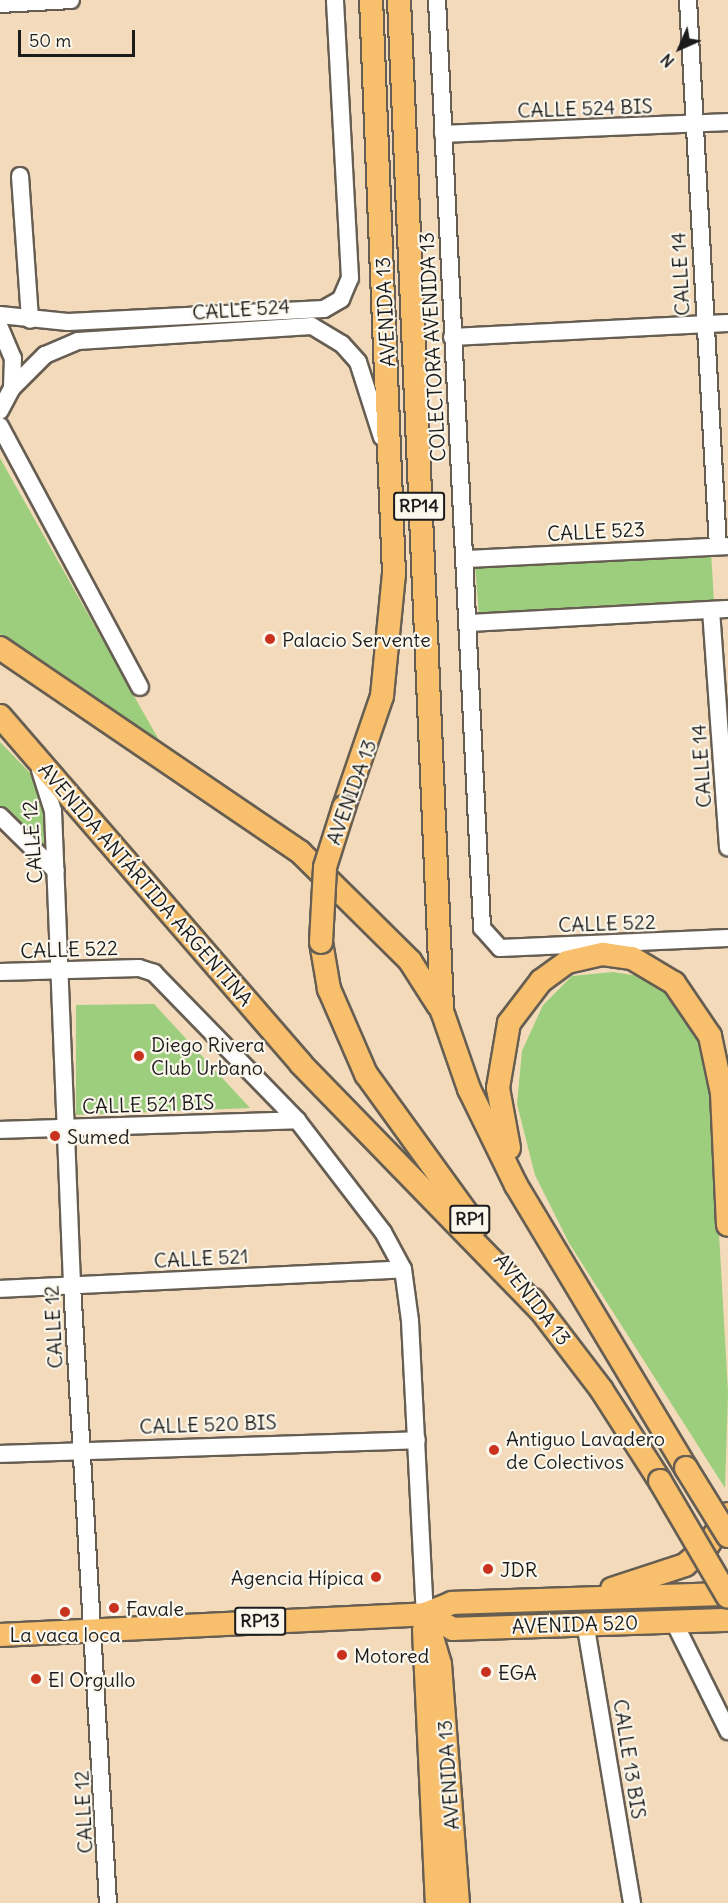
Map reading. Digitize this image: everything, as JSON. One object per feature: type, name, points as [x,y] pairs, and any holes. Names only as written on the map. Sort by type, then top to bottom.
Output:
[{"type":"main road","name":"AVENIDA 13","points":[[371,0],[392,474],[393,606],[382,696],[325,867],[321,942],[337,1011],[366,1074],[402,1130],[601,1389],[660,1481],[728,1595]]},
{"type":"main road","name":"AVENIDA 13","points":[[399,0],[442,1011],[469,1089],[516,1185],[728,1536]]},
{"type":"main road","points":[[0,648],[300,852],[410,961],[442,1011]]},
{"type":"main road","name":"AVENIDA ANTÁRTIDA ARGENTINA","points":[[0,716],[301,1064],[542,1312]]},
{"type":"main road","points":[[516,1185],[498,1099],[509,1023],[541,981],[567,962],[616,954],[649,966],[674,983],[710,1036],[722,1093],[728,1225]]},
{"type":"main road","points":[[563,1600],[685,1565],[708,1545],[728,1514]]},
{"type":"main road","name":"AVENIDA 520","points":[[0,1635],[425,1614],[452,1603],[728,1595]]},
{"type":"main road","name":"AVENIDA 13","points":[[425,1614],[423,1665],[437,1903]]},
{"type":"main road","name":"AVENIDA 13","points":[[425,1614],[440,1664],[458,1903]]},
{"type":"main road","name":"AVENIDA 520","points":[[425,1614],[453,1629],[585,1622],[728,1620]]},
{"type":"street","points":[[3,2],[71,0]]},
{"type":"street","name":"CALLE 524","points":[[0,315],[30,320],[324,309],[341,298],[350,278],[335,0]]},
{"type":"street","name":"COLECTORA AVENIDA 13","points":[[437,0],[468,623],[478,915],[490,941]]},
{"type":"street","name":"CALLE 14","points":[[688,0],[703,325],[723,546]]},
{"type":"street","name":"CALLE 524 BIS","points":[[443,134],[728,122]]},
{"type":"street","points":[[20,176],[30,320]]},
{"type":"street","points":[[452,337],[728,323]]},
{"type":"street","name":"CALLE 524","points":[[12,388],[45,355],[78,341],[312,326],[342,344],[358,362],[392,474]]},
{"type":"street","name":"RP1","points":[[0,328],[13,358],[12,388],[0,411]]},
{"type":"street","points":[[0,426],[140,687]]},
{"type":"street","name":"CALLE 523","points":[[465,559],[723,546]]},
{"type":"street","points":[[468,623],[728,609]]},
{"type":"street","name":"CALLE 14","points":[[711,610],[728,848]]},
{"type":"street","name":"CALLE 12","points":[[33,752],[50,794],[56,871],[61,969],[64,1127],[81,1449],[95,1629],[108,1903]]},
{"type":"street","points":[[0,816],[56,871]]},
{"type":"street","name":"CALLE 522","points":[[490,941],[508,948],[728,939]]},
{"type":"street","name":"CALLE 522","points":[[0,972],[139,968],[171,987],[297,1120]]},
{"type":"street","points":[[297,1120],[383,1232],[403,1269]]},
{"type":"street","name":"CALLE 521 BIS","points":[[0,1130],[297,1120]]},
{"type":"street","name":"CALLE 521","points":[[0,1289],[403,1269]]},
{"type":"street","name":"AVENIDA 13","points":[[403,1269],[417,1440],[425,1614]]},
{"type":"street","name":"CALLE 520 BIS","points":[[0,1454],[81,1449],[417,1440]]},
{"type":"street","name":"CALLE 13 BIS","points":[[585,1622],[632,1903]]},
{"type":"street","points":[[674,1622],[728,1731]]},
{"type":"green space","points":[[0,458],[160,742],[0,634]]},
{"type":"green space","points":[[711,551],[714,603],[479,616],[475,565]]},
{"type":"green space","points":[[0,742],[35,778],[56,871],[0,814]]},
{"type":"green space","points":[[613,972],[645,977],[670,992],[700,1033],[710,1076],[728,1392],[725,1488],[569,1243],[535,1175],[517,1104],[522,1051],[543,1005],[572,976]]},
{"type":"green space","name":"Diego Rivera Club Urbano","points":[[154,1004],[250,1108],[76,1115],[76,1005]]},
{"type":"place","name":"Palacio Servente","points":[[270,639]]},
{"type":"place","name":"Diego Rivera Club Urbano","points":[[139,1056]]},
{"type":"place","name":"Sumed","points":[[55,1136]]},
{"type":"place","name":"Antiguo Lavadero de Colectivos","points":[[494,1450]]},
{"type":"place","name":"JDR","points":[[488,1569]]},
{"type":"place","name":"Agencia Hípica","points":[[376,1577]]},
{"type":"place","name":"Favale","points":[[114,1608]]},
{"type":"place","name":"La vaca loca","points":[[65,1612]]},
{"type":"place","name":"Motored","points":[[342,1655]]},
{"type":"place","name":"EGA","points":[[486,1672]]},
{"type":"place","name":"El Orgullo","points":[[36,1679]]}]
